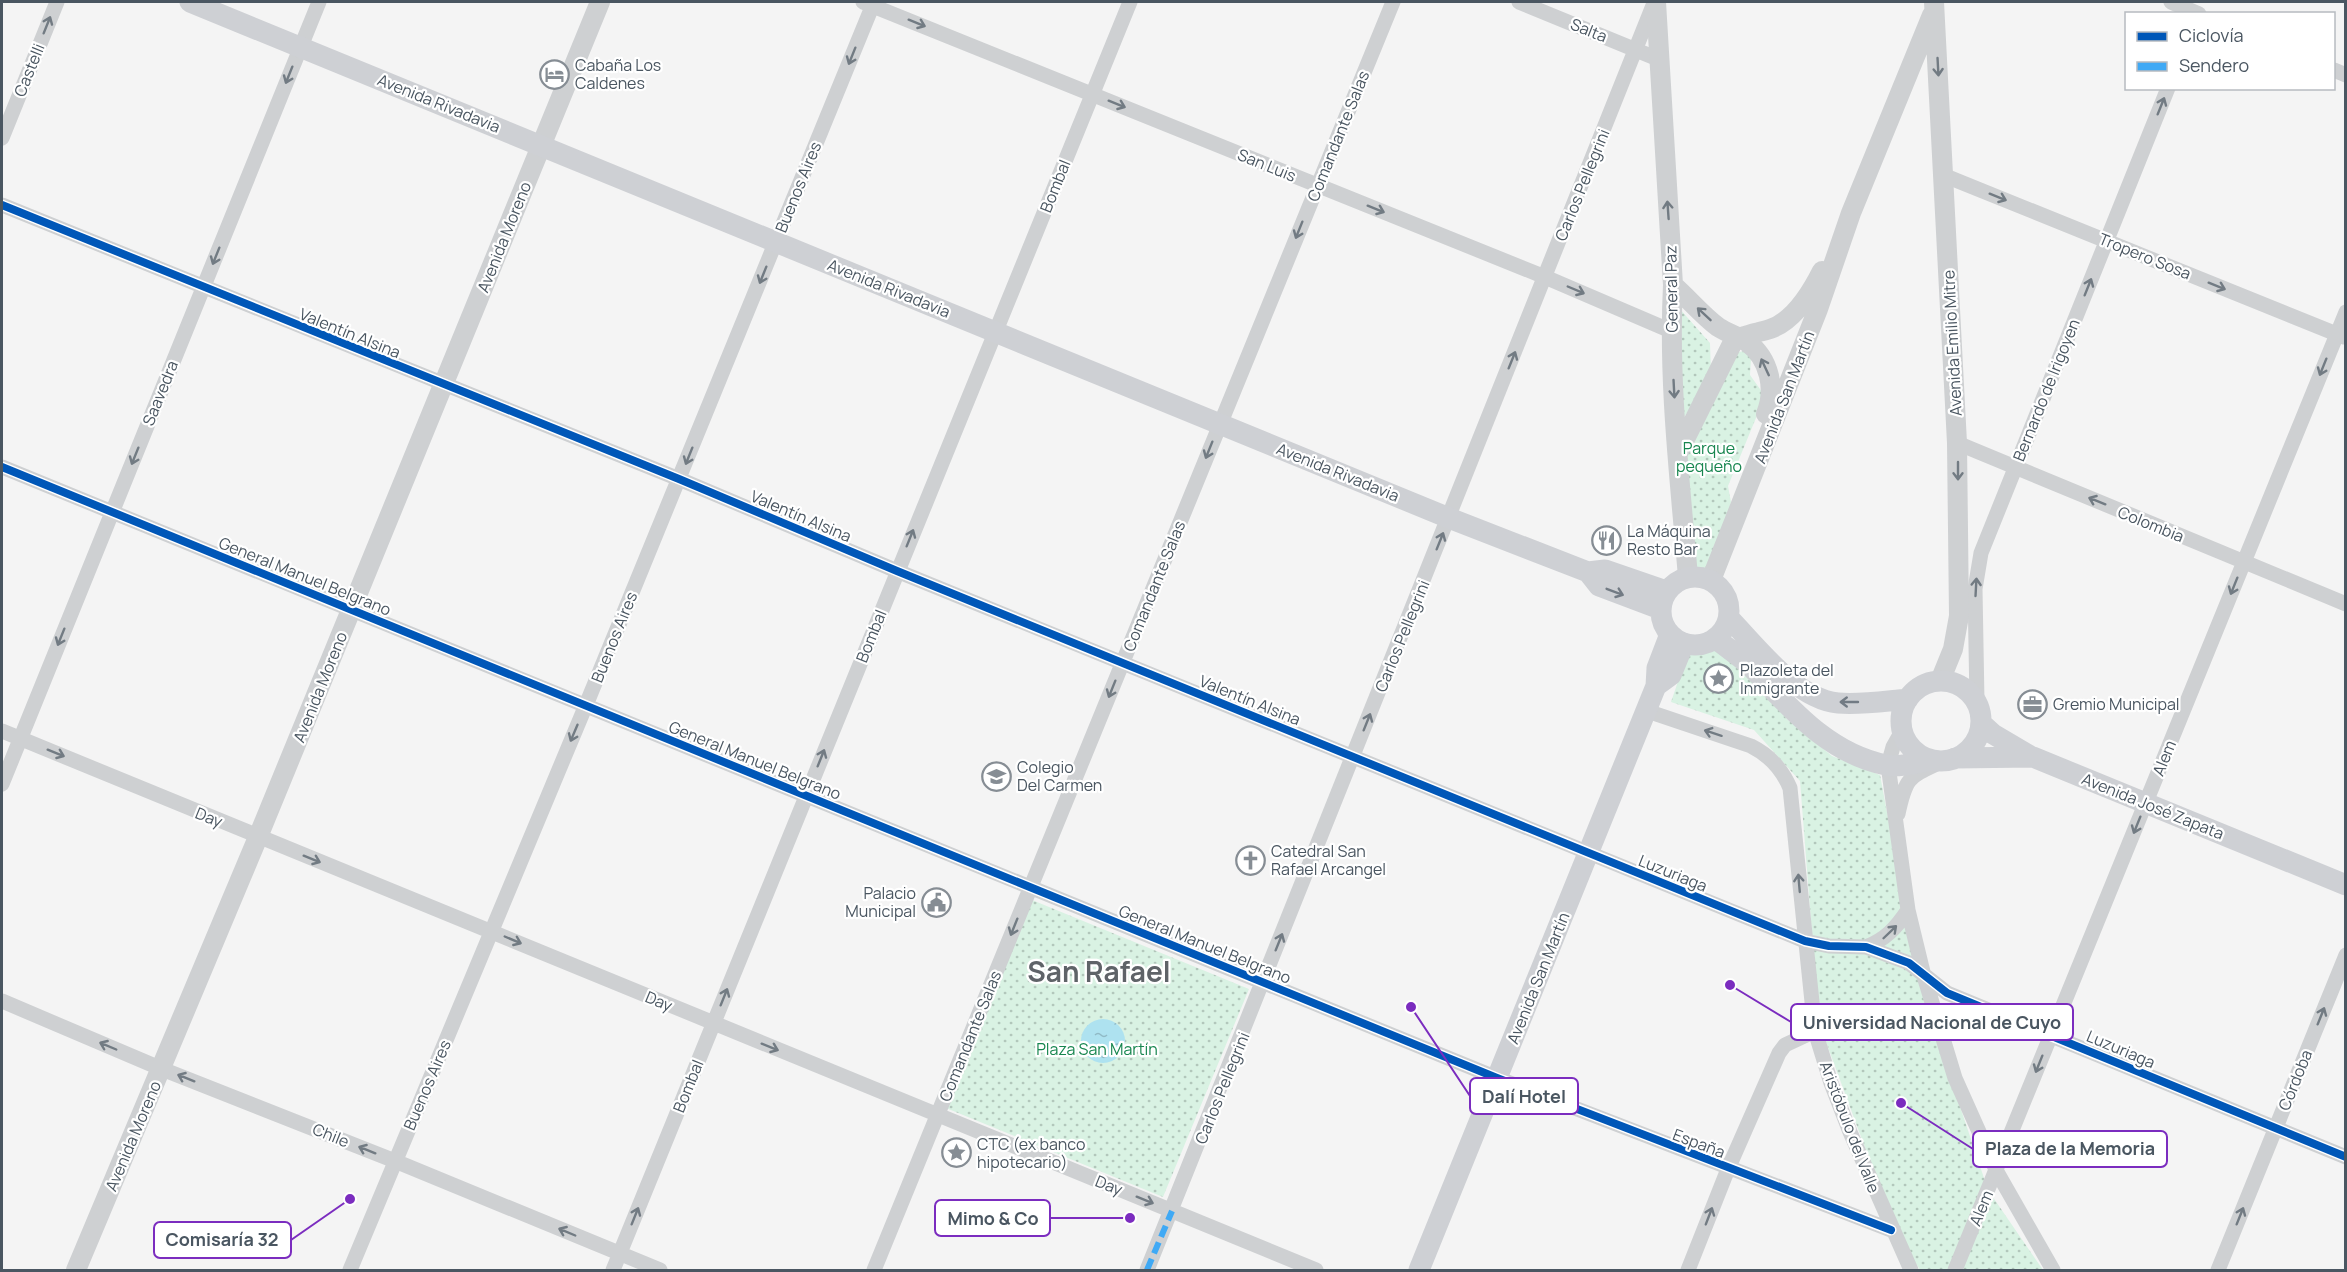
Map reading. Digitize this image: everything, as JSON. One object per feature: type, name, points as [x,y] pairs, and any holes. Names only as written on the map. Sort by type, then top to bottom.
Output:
[{"type":"main road","name":"Avenida Rivadavia","points":[[190,2],[1449,518],[1588,572],[1599,586],[1663,600]]},
{"type":"main road","points":[[1688,577],[1704,577],[1711,580],[1720,587],[1729,608],[1729,618],[1721,633],[1706,643],[1695,645],[1677,639],[1661,618],[1663,600],[1672,585],[1688,577]]},
{"type":"main road","points":[[1729,618],[1778,669],[1801,688],[1818,697],[1837,703],[1908,699]]},
{"type":"main road","name":"Avenida José Zapata","points":[[1715,638],[1746,662],[1794,714],[1817,732],[1854,754],[1888,765],[1943,760],[2033,757],[2346,885]]},
{"type":"main road","name":"Avenida San Martín","points":[[1419,1270],[1647,711],[1656,686],[1657,668],[1677,639]]},
{"type":"main road","points":[[1940,681],[1962,687],[1970,693],[1977,702],[1981,723],[1973,745],[1943,760],[1913,749],[1902,731],[1903,709],[1908,699],[1916,690],[1940,681]]},
{"type":"main road","points":[[1981,723],[1993,734],[2033,757]]},
{"type":"street","name":"Castelli","points":[[2,138],[57,2]]},
{"type":"street","name":"Saavedra","points":[[2,784],[319,2]]},
{"type":"street","name":"Avenida Moreno","points":[[76,1270],[258,837],[600,2]]},
{"type":"street","name":"Bombal","points":[[613,1270],[1130,2]]},
{"type":"street","name":"Comandante Salas","points":[[874,1270],[1393,2]]},
{"type":"street","name":"Salta","points":[[1519,2],[1658,59]]},
{"type":"street","name":"Carlos Pellegrini","points":[[1148,1270],[1656,2]]},
{"type":"street","name":"General Paz","points":[[1656,2],[1673,285],[1671,331],[1688,577]]},
{"type":"street","points":[[2171,2],[2196,12]]},
{"type":"street","name":"San Luis","points":[[869,3],[1545,277],[1671,331]]},
{"type":"street","name":"Buenos Aires","points":[[350,1270],[777,241],[869,3]]},
{"type":"street","name":"Avenida Emilio Mitre","points":[[1935,4],[1957,443],[1959,616],[1953,649],[1940,681]]},
{"type":"street","name":"Avenida San Martín","points":[[1711,580],[1818,309],[1851,213],[1935,4]]},
{"type":"street","name":"Bernardo de Irigoyen","points":[[1977,702],[1975,589],[1982,554],[2167,90]]},
{"type":"street","name":"Tropero Sosa","points":[[1943,175],[2341,336]]},
{"type":"street","name":"Valentín Alsina","points":[[2,205],[679,479],[897,571],[1588,854]]},
{"type":"street","name":"Avenida San Martín","points":[[1739,337],[1773,328],[1788,319],[1817,282],[1851,213]]},
{"type":"street","points":[[1673,285],[1717,326],[1739,337],[1758,353],[1772,387],[1772,401],[1740,478],[1743,502]]},
{"type":"street","name":"Alem","points":[[1955,1270],[1997,1172],[2244,562],[2341,336],[2346,312]]},
{"type":"street","points":[[1678,453],[1726,353],[1739,337]]},
{"type":"street","name":"Colombia","points":[[1957,443],[2346,604]]},
{"type":"street","name":"General Manuel Belgrano","points":[[2,467],[1497,1078]]},
{"type":"street","name":"Aristóbulo del Valle","points":[[1647,711],[1752,746],[1763,752],[1784,773],[1790,788],[1815,1031],[1846,1122],[1891,1230],[1911,1270]]},
{"type":"street","name":"Day","points":[[2,731],[1317,1270]]},
{"type":"street","points":[[1902,731],[1893,747],[1888,765],[1908,910],[1924,976],[1955,1078],[1997,1172],[2053,1270]]},
{"type":"street","points":[[1896,823],[1904,787],[1909,779],[1943,760]]},
{"type":"street","name":"Luzuriaga","points":[[1588,854],[1805,941],[1829,946],[1866,947],[1909,963],[1947,993],[2346,1157]]},
{"type":"street","points":[[1866,947],[1882,940],[1892,932],[1908,910]]},
{"type":"street","name":"Córdoba","points":[[2218,1270],[2346,955]]},
{"type":"street","name":"Chile","points":[[2,1001],[162,1069],[395,1161],[660,1270]]},
{"type":"street","points":[[1688,1270],[1728,1168],[1779,1053],[1785,1045],[1815,1031]]},
{"type":"street","name":"España","points":[[1497,1078],[1891,1230]]},
{"type":"green space","name":"Parque pequeño","points":[[1679,308],[1710,343],[1711,373],[1682,421]]},
{"type":"green space","name":"Parque pequeño","points":[[1745,351],[1751,358],[1750,375],[1765,396],[1728,486],[1731,502],[1710,573],[1692,571],[1679,452],[1733,353]]},
{"type":"green space","points":[[1689,649],[1720,650],[1753,681],[1787,719],[1832,756],[1880,775],[1920,987],[1988,1190],[2043,1270],[1920,1270],[1895,1229],[1819,1023],[1800,781],[1754,730],[1671,702]]},
{"type":"green space","name":"Plaza San Martín","points":[[1032,900],[1249,989],[1163,1197],[946,1108]]},
{"type":"water","points":[[1103,1019],[1119,1025],[1125,1041],[1119,1057],[1103,1063],[1087,1057],[1081,1041],[1087,1025]]},
{"type":"marked path","points":[[1147,1270],[1172,1211]]},
{"type":"cycle path","points":[[2,205],[679,479],[897,571],[1805,941],[1829,946],[1866,947],[1909,963],[1947,993],[2346,1157]]},
{"type":"cycle path","points":[[2,467],[1497,1078],[1891,1230]]},
{"type":"place","name":"Cabaña Los Caldenes","points":[[554,74]]},
{"type":"place","name":"La Máquina Resto Bar","points":[[1606,540]]},
{"type":"place","name":"Plazoleta del Inmigrante","points":[[1719,679]]},
{"type":"place","name":"Gremio Municipal","points":[[2032,704]]},
{"type":"place","name":"Colegio Del Carmen","points":[[996,776]]},
{"type":"place","name":"Catedral San Rafael Arcangel","points":[[1250,860]]},
{"type":"place","name":"Palacio Municipal","points":[[937,902]]},
{"type":"place","name":"Universidad Nacional de Cuyo","points":[[1730,985]]},
{"type":"place","name":"Dalí Hotel","points":[[1411,1007]]},
{"type":"place","name":"Plaza de la Memoria","points":[[1901,1103]]},
{"type":"place","name":"CTC (ex banco hipotecario)","points":[[956,1153]]},
{"type":"place","name":"Comisaría 32","points":[[350,1199]]},
{"type":"place","name":"Mimo & Co","points":[[1130,1218]]},
{"type":"district","name":"San Rafael","points":[[1099,971]]}]
